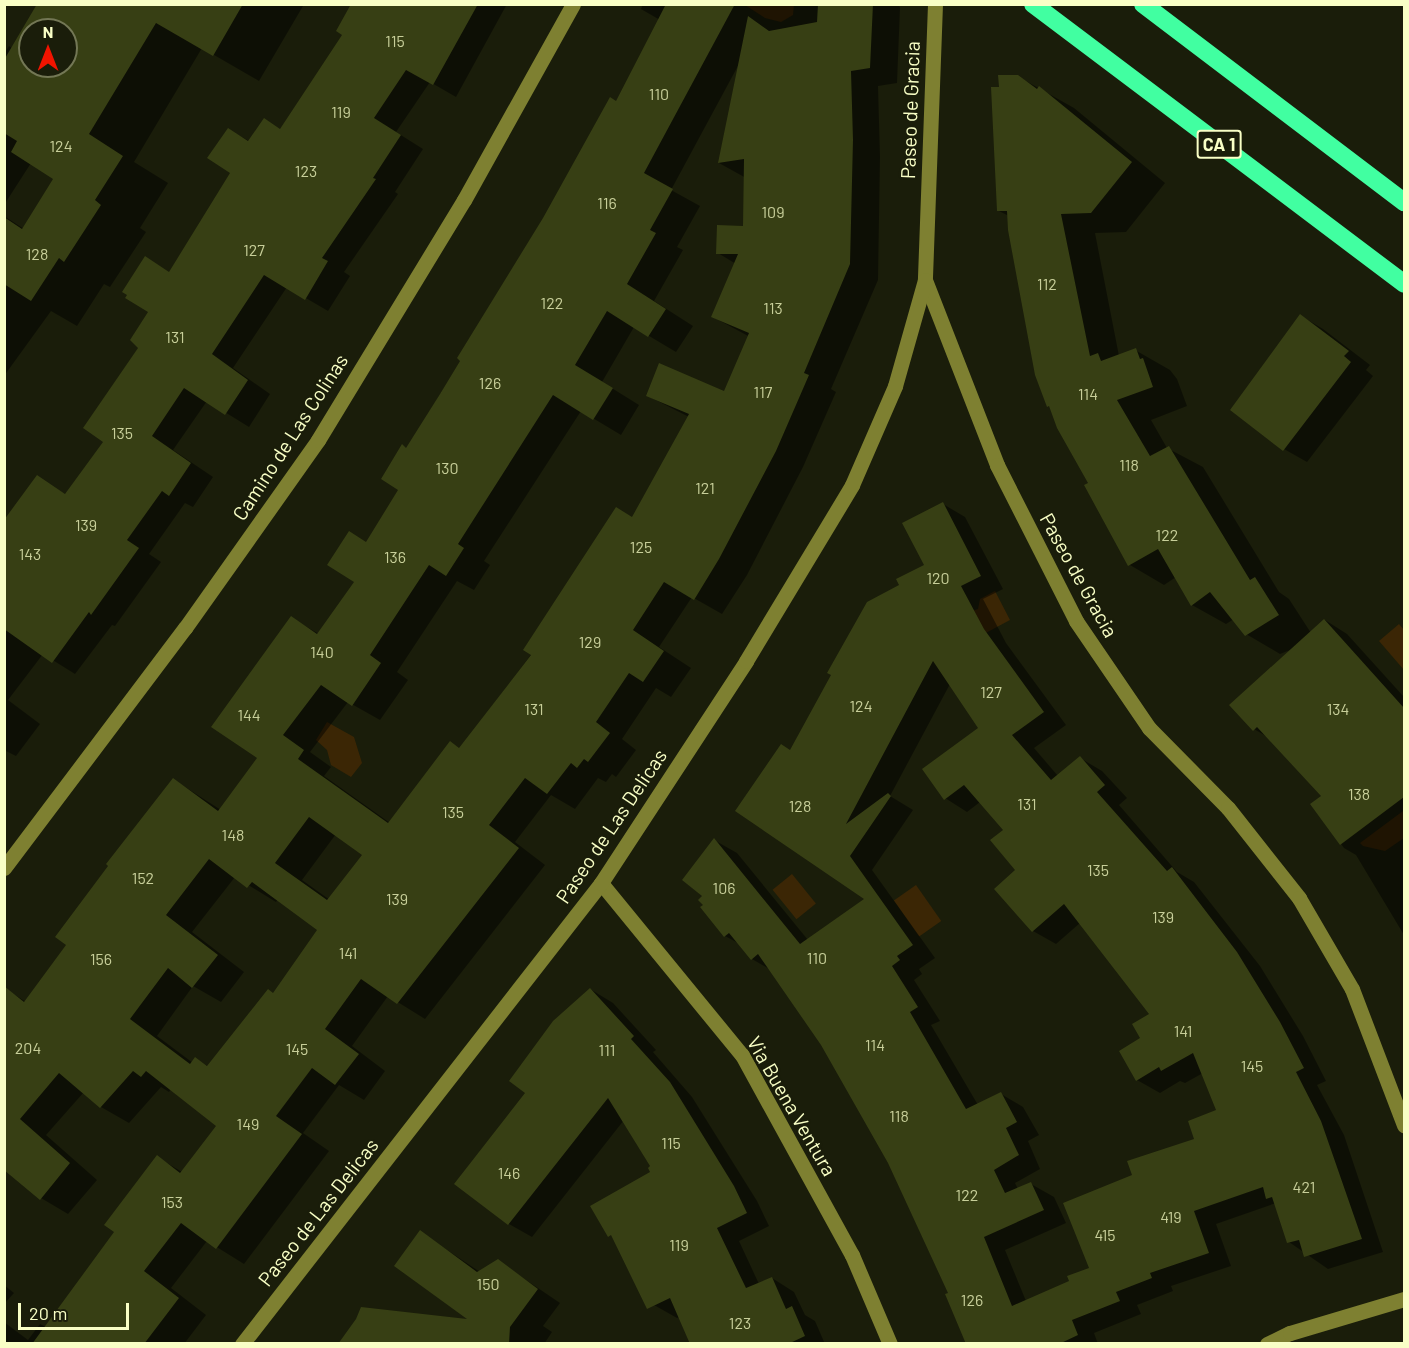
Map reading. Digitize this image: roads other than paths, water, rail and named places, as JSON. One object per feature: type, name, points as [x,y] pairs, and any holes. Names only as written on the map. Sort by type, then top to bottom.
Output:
[{"type":"highway","name":"CA 1","points":[[1033,4],[1404,284]]},
{"type":"highway","points":[[1143,4],[1404,202]]},
{"type":"street","name":"Camino de Las Colinas","points":[[4,868],[185,628],[318,440],[464,200],[573,4]]},
{"type":"street","name":"Paseo de Gracia","points":[[935,4],[925,280],[997,465],[1076,621],[1149,728],[1228,808],[1299,898],[1352,989],[1404,1125]]},
{"type":"street","name":"Paseo de Las Delicas","points":[[242,1344],[601,883],[746,662],[852,484],[895,386],[925,280]]},
{"type":"street","name":"Via Buena Ventura","points":[[601,883],[742,1055],[852,1255],[890,1344]]},
{"type":"street","points":[[1267,1344],[1290,1334],[1404,1299]]}]
